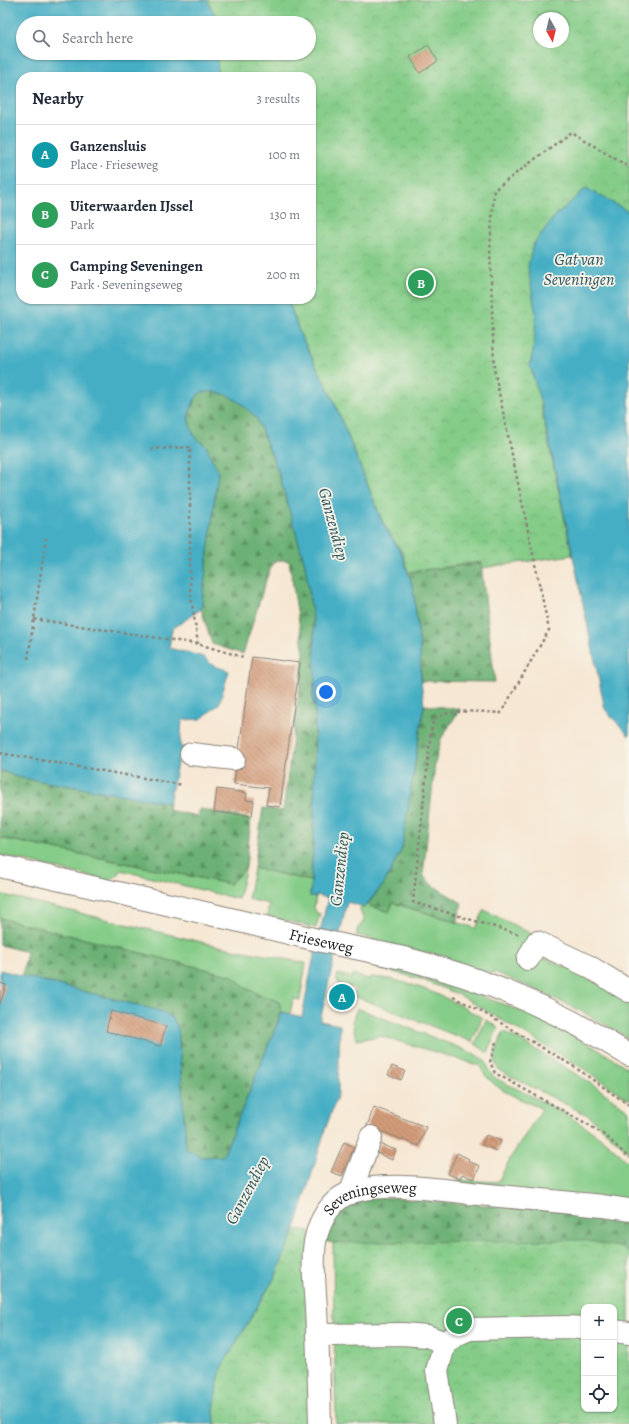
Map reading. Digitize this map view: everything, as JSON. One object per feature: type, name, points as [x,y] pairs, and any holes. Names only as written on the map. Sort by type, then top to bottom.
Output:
[{"type":"main road","points":[[191,754],[234,759]]},
{"type":"main road","name":"Frieseweg","points":[[0,866],[354,948],[412,960],[506,991],[569,1020],[629,1055]]},
{"type":"main road","points":[[533,950],[588,966],[629,991]]},
{"type":"main road","points":[[350,1193],[371,1137]]},
{"type":"main road","name":"Seveningseweg","points":[[320,1424],[314,1254],[316,1237],[320,1224],[335,1202],[350,1193],[364,1189],[404,1187],[603,1206],[629,1210]]},
{"type":"main road","points":[[445,1424],[437,1370],[445,1343],[456,1335],[470,1329],[581,1328]]},
{"type":"main road","points":[[617,1331],[629,1333]]},
{"type":"main road","points":[[317,1335],[403,1334],[427,1336],[445,1343]]},
{"type":"path","points":[[533,950],[513,932],[413,902],[431,731],[434,721],[442,714],[454,712],[501,712],[549,630],[494,369],[490,249],[494,190],[571,132],[629,166]]},
{"type":"path","points":[[152,449],[190,447],[190,589],[198,644]]},
{"type":"path","points":[[28,659],[46,538]]},
{"type":"path","points":[[34,619],[198,644],[243,657]]},
{"type":"path","points":[[0,753],[182,785]]},
{"type":"path","points":[[448,995],[479,1010],[567,1063],[629,1105]]},
{"type":"path","points":[[496,1042],[490,1062],[495,1073],[589,1125],[607,1137],[629,1158]]},
{"type":"green space","points":[[0,0],[629,0],[629,212],[586,188],[554,217],[533,245],[541,407],[572,555],[482,568],[481,562],[408,572],[403,554],[384,525],[333,399],[300,334],[290,304],[316,304],[316,72],[20,72],[16,60],[316,60],[316,16],[16,16],[16,59]]},
{"type":"green space","points":[[203,392],[215,392],[227,395],[239,402],[256,417],[278,471],[305,564],[314,626],[314,832],[311,881],[254,868],[263,808],[283,811],[304,653],[289,561],[284,560],[274,561],[267,577],[243,654],[212,644],[201,609],[218,472],[206,446],[195,437],[190,426],[188,416],[195,399]]},
{"type":"green space","points":[[481,563],[495,682],[421,681],[420,648],[413,587],[408,572]]},
{"type":"green space","points":[[424,705],[460,709],[441,739],[435,764],[423,875],[432,885],[462,903],[457,922],[393,903],[389,912],[367,905],[384,884],[402,848]]},
{"type":"green space","points":[[0,770],[17,777],[169,803],[168,810],[197,816],[200,809],[251,819],[246,867],[230,884],[0,838]]},
{"type":"green space","points":[[0,838],[230,884],[246,867],[238,899],[120,870],[118,875],[109,881],[0,855]]},
{"type":"green space","points":[[254,868],[311,881],[310,896],[316,897],[314,908],[316,912],[320,914],[316,928],[267,916],[269,904],[248,899]]},
{"type":"green space","points":[[0,894],[218,946],[306,963],[300,1000],[293,999],[290,1014],[282,1012],[279,1002],[247,989],[233,976],[0,918]]},
{"type":"green space","points":[[393,903],[476,928],[484,910],[534,935],[534,953],[629,995],[629,1039],[614,1029],[563,1002],[494,972],[493,974],[417,950],[356,935],[358,928],[364,921],[360,910],[361,906],[364,907],[367,905],[389,912]]},
{"type":"green space","points":[[0,918],[233,976],[247,989],[279,1002],[282,1012],[223,1156],[202,1157],[186,1149],[178,1028],[164,1012],[22,976],[27,952],[0,945]]},
{"type":"green space","points":[[375,964],[420,974],[420,977],[475,994],[528,1014],[580,1039],[629,1069],[629,1100],[584,1069],[458,994],[420,979],[375,967]]},
{"type":"green space","points":[[338,974],[352,978],[353,975],[369,979],[371,977],[400,981],[443,997],[482,1018],[472,1042],[354,996],[355,988],[339,984],[337,980]]},
{"type":"green space","points":[[357,1008],[473,1053],[486,1061],[489,1071],[495,1078],[583,1125],[615,1149],[629,1163],[629,1205],[458,1183],[457,1180],[498,1182],[511,1157],[542,1109],[498,1087],[484,1074],[480,1066],[380,1036],[356,1040],[352,1022]]},
{"type":"green space","points":[[486,1020],[498,1027],[488,1053],[475,1044]]},
{"type":"green space","points":[[504,1031],[591,1083],[629,1111],[629,1152],[589,1116],[500,1071],[495,1062],[495,1056]]},
{"type":"green space","points":[[380,1197],[629,1216],[629,1251],[618,1247],[333,1243],[323,1241],[329,1220],[346,1207],[362,1199]]},
{"type":"green space","points":[[295,1229],[310,1231],[312,1424],[215,1424],[214,1410],[221,1368],[275,1277]]},
{"type":"green space","points":[[583,1240],[618,1247],[629,1251],[629,1424],[336,1424],[333,1243]]},
{"type":"water","name":"Ganzendiep","points":[[0,0],[207,0],[215,16],[16,16],[16,60],[218,60],[217,72],[16,72],[16,304],[290,304],[300,334],[333,399],[384,526],[402,554],[413,587],[420,648],[421,681],[424,705],[402,848],[384,884],[364,907],[347,902],[320,1021],[340,1025],[338,1094],[325,1130],[295,1229],[275,1277],[221,1368],[214,1410],[215,1424],[0,1424],[0,970],[164,1012],[173,1019],[178,1028],[186,1149],[202,1157],[223,1156],[282,1012],[302,1017],[312,965],[328,898],[317,895],[316,897],[310,896],[314,832],[314,626],[305,564],[278,471],[256,417],[239,402],[227,395],[215,392],[203,392],[195,399],[188,416],[190,426],[195,437],[206,446],[218,472],[201,609],[172,629],[169,648],[204,657],[212,665],[229,671],[219,704],[201,719],[182,720],[180,747],[191,748],[190,760],[178,759],[169,803],[17,777],[0,770]]},
{"type":"water","name":"Gat van Seveningen","points":[[586,188],[629,212],[629,736],[605,709],[542,408],[530,365],[534,346],[536,315],[528,267],[533,245],[554,217]]},
{"type":"building","points":[[428,45],[438,61],[420,73],[410,57]]},
{"type":"building","points":[[252,657],[300,663],[280,807],[266,805],[269,788],[234,784]]},
{"type":"building","points":[[217,789],[247,793],[246,800],[254,801],[252,816],[214,812]]},
{"type":"building","points":[[0,983],[6,985],[0,1004]]},
{"type":"building","points":[[335,989],[352,992],[349,1005],[345,1004],[344,1006],[341,1006],[341,1003],[332,1001]]},
{"type":"building","points":[[111,1011],[166,1026],[160,1046],[106,1031]]},
{"type":"building","points":[[392,1066],[405,1071],[401,1080],[388,1075]]},
{"type":"building","points":[[374,1107],[426,1127],[419,1146],[367,1126]]},
{"type":"building","points":[[486,1135],[501,1141],[497,1151],[482,1145]]},
{"type":"building","points":[[344,1142],[354,1147],[342,1176],[331,1172]]},
{"type":"building","points":[[380,1144],[396,1150],[392,1160],[377,1153]]},
{"type":"building","points":[[457,1153],[469,1159],[468,1161],[480,1166],[474,1179],[462,1174],[460,1179],[448,1174]]},
{"type":"place","name":"Uiterwaarden IJssel","points":[[421,283]]},
{"type":"place","name":"Ganzensluis","points":[[342,997]]},
{"type":"place","name":"Camping Seveningen","points":[[459,1321]]}]
